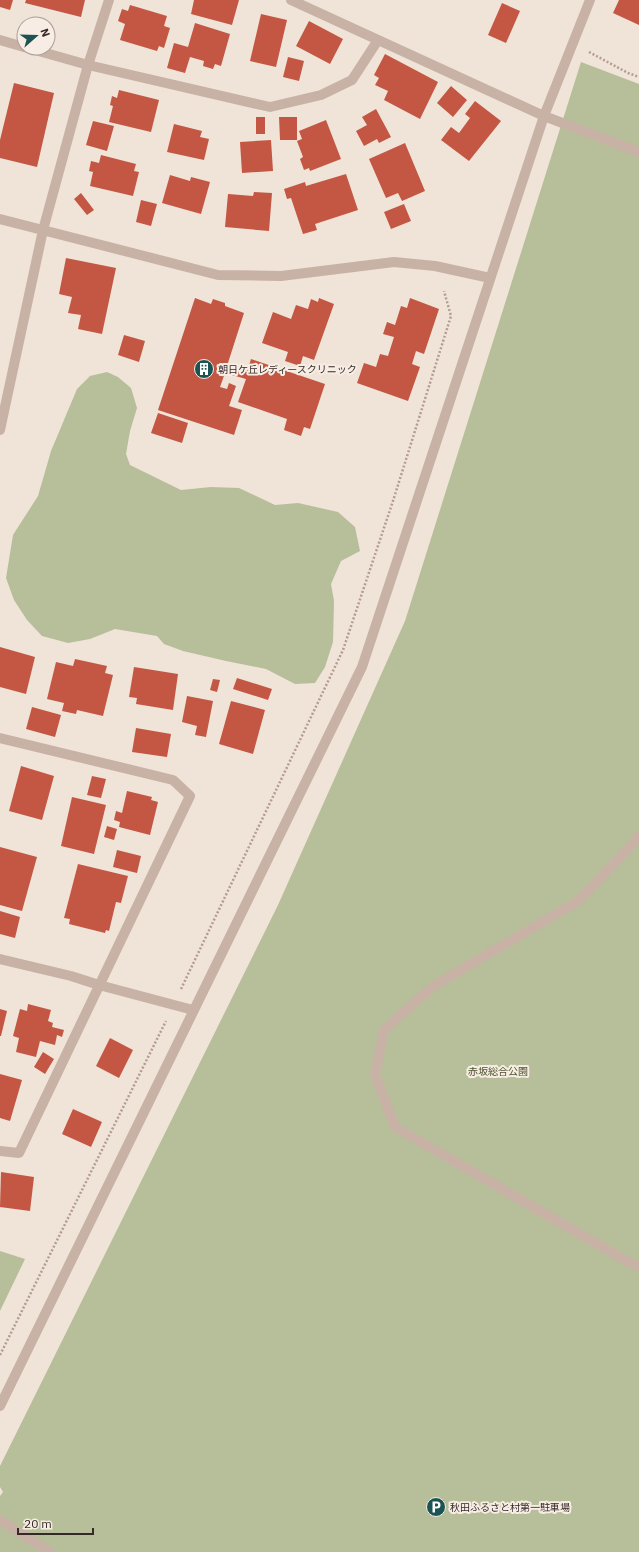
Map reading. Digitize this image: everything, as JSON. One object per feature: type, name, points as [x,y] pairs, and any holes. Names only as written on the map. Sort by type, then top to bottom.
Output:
[{"type":"street","points":[[0,430],[4,395],[43,230],[88,65],[109,0]]},
{"type":"street","points":[[291,0],[544,116],[639,152]]},
{"type":"street","points":[[0,1406],[90,1226],[193,1010],[362,666],[544,116],[590,0]]},
{"type":"street","points":[[0,40],[16,45]]},
{"type":"street","points":[[56,56],[88,65],[270,108],[321,95],[352,80],[378,40]]},
{"type":"street","points":[[0,220],[218,275],[281,276],[394,262],[435,266],[490,278]]},
{"type":"street","points":[[0,738],[173,780],[190,796],[98,985],[19,1153],[0,1151]]},
{"type":"street","points":[[639,836],[578,901],[432,987],[384,1030],[375,1074],[395,1127],[623,1260],[639,1266]]},
{"type":"street","points":[[0,959],[71,976],[98,985],[193,1010]]},
{"type":"street","points":[[0,1520],[50,1552]]},
{"type":"path","points":[[573,44],[628,73],[639,77]]},
{"type":"path","points":[[0,1355],[173,1005],[343,650],[393,501],[451,316],[444,291]]},
{"type":"green space","name":"赤坂総合公園","points":[[581,62],[639,84],[639,1552],[0,1552],[0,1496],[3,1492],[0,1487],[0,1466],[278,905],[405,621]]},
{"type":"green space","points":[[107,372],[118,377],[131,388],[137,408],[130,431],[126,454],[130,465],[181,490],[211,487],[239,488],[275,505],[298,503],[338,512],[355,527],[360,551],[341,561],[331,584],[334,601],[333,642],[325,667],[315,683],[295,684],[266,669],[183,651],[164,644],[157,636],[115,629],[90,639],[68,643],[42,636],[27,620],[14,600],[6,578],[13,535],[38,496],[51,451],[77,389],[90,376]]},
{"type":"green space","points":[[0,1251],[25,1259],[0,1311]]},
{"type":"building","points":[[0,0],[13,0],[10,10],[0,7]]},
{"type":"building","points":[[26,0],[85,0],[81,17],[25,3]]},
{"type":"building","points":[[194,0],[239,0],[232,25],[191,14]]},
{"type":"building","points":[[619,0],[639,0],[639,25],[613,13]]},
{"type":"building","points":[[502,3],[520,11],[506,43],[488,35]]},
{"type":"building","points":[[130,5],[167,16],[164,26],[170,28],[164,48],[159,46],[157,51],[120,40],[125,24],[118,21],[122,9],[128,11]]},
{"type":"building","points":[[261,14],[287,20],[276,67],[250,61]]},
{"type":"building","points":[[309,21],[343,39],[330,64],[296,46]]},
{"type":"building","points":[[195,23],[230,34],[221,66],[215,64],[213,69],[203,66],[204,61],[190,57],[185,73],[167,68],[174,43],[188,47]]},
{"type":"building","points":[[385,54],[438,82],[420,119],[384,100],[388,91],[375,85],[379,78],[374,75]]},
{"type":"building","points":[[288,57],[304,61],[299,81],[283,77]]},
{"type":"building","points":[[14,83],[54,93],[37,167],[0,158],[0,140]]},
{"type":"building","points":[[451,86],[467,100],[453,117],[437,103]]},
{"type":"building","points":[[119,90],[159,100],[151,132],[109,122],[113,106],[110,105],[112,96],[117,98]]},
{"type":"building","points":[[475,101],[501,121],[469,161],[441,140],[451,127],[459,133],[470,118],[465,114]]},
{"type":"building","points":[[376,109],[391,137],[379,143],[377,139],[364,146],[356,131],[367,125],[362,117]]},
{"type":"building","points":[[256,117],[265,117],[265,134],[256,134]]},
{"type":"building","points":[[279,117],[297,117],[297,140],[280,140]]},
{"type":"building","points":[[326,120],[341,159],[310,171],[309,168],[304,170],[300,159],[303,157],[297,141],[302,139],[299,131]]},
{"type":"building","points":[[93,121],[114,126],[107,151],[86,145]]},
{"type":"building","points":[[174,124],[202,131],[200,137],[209,139],[204,160],[167,152]]},
{"type":"building","points":[[271,140],[273,171],[242,173],[240,142]]},
{"type":"building","points":[[405,143],[425,191],[402,201],[398,193],[386,198],[369,159]]},
{"type":"building","points":[[101,155],[136,164],[134,171],[139,172],[133,196],[90,186],[93,172],[89,171],[91,161],[99,163]]},
{"type":"building","points":[[346,174],[358,210],[315,224],[317,230],[303,234],[291,198],[287,199],[284,189],[305,182],[306,186]]},
{"type":"building","points":[[170,175],[190,181],[191,177],[210,182],[201,214],[162,203]]},
{"type":"building","points":[[254,192],[272,193],[269,231],[225,227],[228,194],[253,196]]},
{"type":"building","points":[[81,193],[94,210],[87,215],[74,199]]},
{"type":"building","points":[[141,200],[157,204],[151,226],[136,222]]},
{"type":"building","points":[[404,204],[411,221],[391,229],[384,212]]},
{"type":"building","points":[[66,258],[116,268],[102,334],[78,329],[81,315],[68,313],[72,297],[59,294]]},
{"type":"building","name":"朝日ケ丘レディースクリニック","points":[[195,298],[211,304],[213,299],[225,303],[225,306],[244,313],[227,366],[247,372],[251,359],[325,384],[310,429],[304,427],[301,436],[284,430],[287,419],[238,402],[246,379],[225,373],[220,387],[227,389],[229,383],[236,386],[229,406],[242,410],[234,435],[158,410]]},
{"type":"building","points":[[319,298],[334,304],[314,360],[303,356],[300,366],[285,361],[288,352],[262,343],[273,312],[291,319],[296,305],[308,309],[311,299],[318,302]]},
{"type":"building","points":[[410,298],[439,309],[424,354],[416,351],[412,364],[420,367],[408,401],[357,383],[364,363],[376,367],[380,354],[388,356],[394,337],[383,334],[387,322],[395,325],[401,306],[407,308]]},
{"type":"building","points":[[124,335],[145,341],[139,362],[118,355]]},
{"type":"building","points":[[158,413],[188,423],[182,443],[151,433]]},
{"type":"building","points":[[0,647],[35,657],[26,694],[0,687]]},
{"type":"building","points":[[75,659],[107,666],[105,673],[113,675],[103,716],[77,710],[76,714],[62,711],[64,703],[47,699],[56,662],[73,666]]},
{"type":"building","points":[[134,667],[178,674],[173,710],[136,704],[137,698],[129,697]]},
{"type":"building","points":[[237,678],[272,689],[268,700],[233,689]]},
{"type":"building","points":[[213,679],[220,680],[217,692],[210,690]]},
{"type":"building","points":[[187,696],[213,701],[206,737],[195,735],[197,726],[182,722]]},
{"type":"building","points":[[231,701],[265,710],[253,754],[219,744]]},
{"type":"building","points":[[32,707],[61,715],[55,737],[26,729]]},
{"type":"building","points":[[136,728],[171,734],[167,757],[132,752]]},
{"type":"building","points":[[21,766],[54,776],[42,820],[9,811]]},
{"type":"building","points":[[92,776],[106,779],[101,798],[87,795]]},
{"type":"building","points":[[127,791],[152,797],[151,800],[158,802],[150,835],[119,827],[120,822],[114,820],[116,811],[122,813]]},
{"type":"building","points":[[72,797],[106,805],[94,854],[61,846]]},
{"type":"building","points":[[107,826],[117,829],[114,840],[104,837]]},
{"type":"building","points":[[0,847],[37,857],[22,911],[0,905]]},
{"type":"building","points":[[117,850],[141,856],[137,873],[113,867]]},
{"type":"building","points":[[78,864],[128,876],[121,903],[116,902],[109,931],[106,930],[105,933],[69,924],[70,919],[64,918]]},
{"type":"building","points":[[0,911],[20,917],[15,938],[0,934]]},
{"type":"building","points":[[28,1004],[51,1010],[48,1021],[53,1023],[52,1027],[64,1030],[62,1037],[57,1035],[55,1045],[40,1041],[36,1057],[16,1052],[19,1038],[13,1036],[20,1009],[27,1011]]},
{"type":"building","points":[[0,1009],[7,1011],[1,1036],[0,1036]]},
{"type":"building","points":[[110,1038],[133,1050],[119,1078],[96,1066]]},
{"type":"building","points":[[43,1052],[54,1059],[45,1074],[34,1067]]},
{"type":"building","points":[[0,1074],[22,1080],[10,1121],[0,1118]]},
{"type":"building","points":[[73,1109],[102,1122],[91,1147],[62,1134]]},
{"type":"building","points":[[1,1172],[34,1177],[30,1211],[0,1207]]},
{"type":"place","name":"朝日ケ丘レディースクリニック","points":[[204,369]]},
{"type":"place","name":"秋田ふるさと村第一駐車場","points":[[436,1507]]}]
